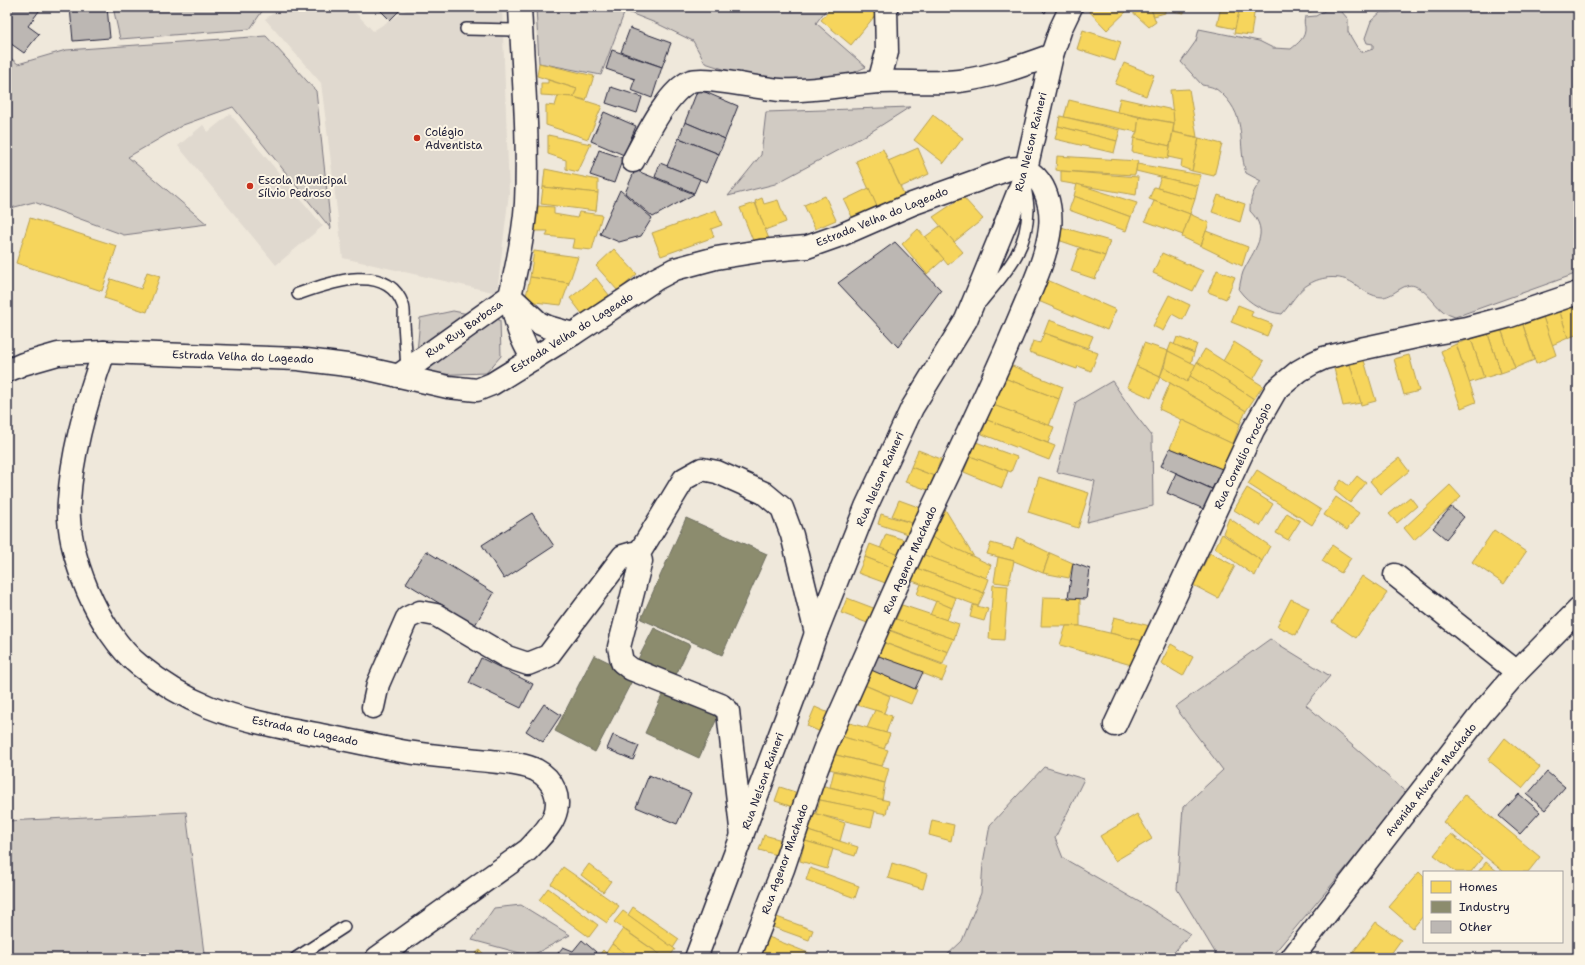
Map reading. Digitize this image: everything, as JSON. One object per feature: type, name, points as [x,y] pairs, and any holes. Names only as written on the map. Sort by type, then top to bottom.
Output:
[{"type":"street","name":"Rua Ruy Barbosa","points":[[402,372],[510,296],[522,237],[526,204],[526,157],[520,7]]},
{"type":"street","points":[[879,82],[887,52],[886,7]]},
{"type":"street","name":"Rua Nelson Raineri","points":[[696,958],[800,681],[816,633],[866,507],[912,408],[966,320],[1024,173],[1052,55],[1061,28],[1071,7]]},
{"type":"street","points":[[633,161],[656,118],[669,100],[684,85],[692,81],[714,81],[788,90],[817,90],[879,82],[959,81],[1012,69],[1052,55]]},
{"type":"street","name":"Estrada Velha do Lageado","points":[[7,370],[58,354],[104,352],[318,360],[402,372],[448,387],[477,390],[492,384],[573,334],[656,279],[675,270],[716,258],[760,251],[807,247],[841,235],[912,204],[998,172],[1016,168],[1024,173]]},
{"type":"street","name":"Rua Agenor Machado","points":[[748,958],[783,869],[826,745],[940,493],[962,449],[1003,357],[1035,279],[1049,235],[1051,210],[1046,194],[1036,176],[1024,173]]},
{"type":"street","name":"Rua Cornélio Procópio","points":[[1115,725],[1253,430],[1276,390],[1298,371],[1324,358],[1425,335],[1466,328],[1507,317],[1578,293]]},
{"type":"street","points":[[510,296],[539,323],[548,328],[573,334]]},
{"type":"street","points":[[510,296],[518,330],[533,359]]},
{"type":"street","name":"Estrada do Lageado","points":[[104,352],[88,400],[76,453],[68,502],[69,526],[84,582],[97,610],[114,639],[138,665],[176,690],[209,707],[246,719],[402,751],[516,764],[536,770],[551,782],[557,799],[554,816],[528,850],[377,958]]},
{"type":"street","points":[[638,555],[684,479],[702,469],[717,472],[764,493],[782,508],[792,535],[816,633]]},
{"type":"street","points":[[373,707],[378,684],[407,618],[420,612],[436,614],[508,657],[528,664],[548,656],[623,556],[632,553],[638,555],[641,561],[619,647],[622,662],[630,669],[721,704],[728,711],[742,837]]},
{"type":"street","points":[[1395,575],[1517,672]]},
{"type":"street","name":"Avenida Alvares Machado","points":[[1292,958],[1485,709],[1517,672],[1578,610]]},
{"type":"lane","points":[[466,30],[521,30]]},
{"type":"lane","points":[[298,294],[324,284],[346,280],[380,280],[395,291],[404,305],[402,372]]},
{"type":"lane","points":[[296,958],[344,927]]},
{"type":"shaded area","points":[[113,7],[265,7],[250,29],[120,39]]},
{"type":"shaded area","name":"Colégio Adventista","points":[[282,7],[350,7],[373,31],[411,7],[502,7],[509,193],[497,293],[343,258],[321,83],[265,19]]},
{"type":"shaded area","points":[[536,7],[828,7],[816,23],[866,67],[837,80],[800,83],[745,76],[705,63],[693,41],[658,24],[625,11],[601,75],[539,63]]},
{"type":"shaded area","points":[[1396,7],[1578,7],[1578,273],[1455,317],[1443,311],[1427,294],[1413,285],[1408,285],[1387,296],[1379,297],[1367,292],[1348,280],[1337,278],[1325,278],[1314,281],[1298,293],[1282,314],[1264,309],[1253,303],[1239,290],[1243,272],[1255,249],[1260,234],[1260,227],[1250,211],[1252,195],[1261,181],[1246,173],[1243,162],[1239,123],[1231,104],[1216,89],[1202,85],[1181,62],[1196,41],[1199,29],[1259,41],[1273,48],[1291,49],[1301,40],[1304,34],[1305,17],[1316,16],[1329,8],[1341,11],[1348,19],[1348,32],[1358,49],[1364,52],[1373,49],[1373,44],[1367,43],[1365,38],[1371,21],[1381,12],[1392,12]]},
{"type":"shaded area","points":[[266,36],[316,91],[331,229],[233,107],[183,125],[128,157],[207,224],[124,235],[34,202],[7,209],[7,55],[18,64],[66,50]]},
{"type":"shaded area","points":[[910,107],[866,135],[775,184],[728,196],[761,155],[766,112]]},
{"type":"shaded area","name":"Escola Municipal Sílvio Pedroso","points":[[230,114],[323,226],[276,265],[178,146],[203,125],[208,132]]},
{"type":"shaded area","points":[[453,311],[500,320],[501,356],[486,373],[428,375],[417,353],[420,318]]},
{"type":"shaded area","points":[[1112,381],[1152,436],[1153,506],[1087,522],[1095,481],[1057,472],[1076,402]]},
{"type":"shaded area","points":[[1270,639],[1330,676],[1306,705],[1408,794],[1270,958],[1219,958],[1177,889],[1183,807],[1223,770],[1175,707]]},
{"type":"shaded area","points":[[1044,767],[1084,779],[1055,838],[1063,858],[1148,907],[1190,934],[1169,958],[944,958],[962,941],[981,893],[983,863],[990,825]]},
{"type":"shaded area","points":[[186,812],[204,953],[199,958],[7,958],[7,821]]},
{"type":"shaded area","points":[[521,905],[570,935],[531,956],[472,940],[494,908]]},
{"type":"building: Homes","points":[[832,7],[871,7],[878,12],[851,45],[821,20]]},
{"type":"building: Homes","points":[[1089,7],[1127,7],[1129,9],[1107,30],[1087,9]]},
{"type":"building: Homes","points":[[1127,7],[1150,7],[1156,22],[1149,27]]},
{"type":"building: Homes","points":[[1150,7],[1165,7],[1165,13],[1154,16]]},
{"type":"building: Homes","points":[[1168,7],[1185,7],[1184,13],[1167,10]]},
{"type":"building: Homes","points":[[1221,7],[1240,7],[1236,29],[1217,25]]},
{"type":"building: Homes","points":[[1240,7],[1255,7],[1251,35],[1234,33]]},
{"type":"building: Homes","points":[[1307,7],[1321,7],[1310,12]]},
{"type":"building: Homes","points":[[1083,30],[1121,42],[1115,61],[1077,49]]},
{"type":"building: Homes","points":[[539,63],[594,76],[586,100],[573,97],[577,89],[537,76]]},
{"type":"building: Homes","points":[[1124,63],[1154,75],[1146,96],[1115,84]]},
{"type":"building: Homes","points":[[548,80],[577,89],[573,97],[541,95],[541,83],[548,83]]},
{"type":"building: Homes","points":[[1189,89],[1197,137],[1173,132],[1174,123],[1170,90]]},
{"type":"building: Homes","points":[[558,96],[573,97],[602,106],[588,139],[546,125],[546,105],[555,106]]},
{"type":"building: Homes","points":[[1120,98],[1173,110],[1174,123],[1117,112]]},
{"type":"building: Homes","points":[[1069,100],[1139,117],[1137,132],[1064,117]]},
{"type":"building: Homes","points":[[933,115],[963,138],[944,163],[914,140]]},
{"type":"building: Homes","points":[[1060,116],[1120,130],[1117,141],[1058,126]]},
{"type":"building: Homes","points":[[1139,117],[1174,123],[1170,146],[1134,138],[1137,132]]},
{"type":"building: Homes","points":[[1058,126],[1117,141],[1114,153],[1055,139]]},
{"type":"building: Homes","points":[[1173,132],[1199,138],[1192,171],[1181,167],[1182,160],[1168,157]]},
{"type":"building: Homes","points":[[548,135],[591,144],[578,172],[566,169],[566,160],[548,154]]},
{"type":"building: Homes","points":[[1134,138],[1170,146],[1168,159],[1132,152]]},
{"type":"building: Homes","points":[[1199,138],[1222,144],[1214,176],[1192,171]]},
{"type":"building: Homes","points":[[918,148],[929,174],[901,187],[888,161]]},
{"type":"building: Homes","points":[[883,149],[905,197],[878,209],[856,161]]},
{"type":"building: Homes","points":[[1057,156],[1138,161],[1135,175],[1061,171],[1056,170]]},
{"type":"building: Homes","points":[[1137,164],[1201,175],[1198,186],[1136,171]]},
{"type":"building: Homes","points":[[545,169],[598,180],[598,193],[543,187]]},
{"type":"building: Homes","points":[[1061,171],[1138,177],[1136,195],[1061,182]]},
{"type":"building: Homes","points":[[1161,177],[1198,186],[1195,199],[1157,188]]},
{"type":"building: Homes","points":[[1077,184],[1137,203],[1131,217],[1074,196]]},
{"type":"building: Homes","points":[[543,187],[598,193],[596,211],[541,204]]},
{"type":"building: Homes","points":[[1154,187],[1195,199],[1190,214],[1149,199]]},
{"type":"building: Homes","points":[[869,188],[878,209],[853,219],[844,200]]},
{"type":"building: Homes","points":[[1218,195],[1245,204],[1240,222],[1212,212]]},
{"type":"building: Homes","points":[[825,196],[836,220],[815,229],[804,205]]},
{"type":"building: Homes","points":[[1074,196],[1131,217],[1126,231],[1069,210]]},
{"type":"building: Homes","points":[[963,197],[983,219],[954,242],[933,217]]},
{"type":"building: Homes","points":[[762,198],[764,204],[778,200],[786,222],[765,230],[755,201]]},
{"type":"building: Homes","points":[[1154,201],[1190,214],[1183,235],[1145,221]]},
{"type":"building: Homes","points":[[755,203],[769,239],[754,243],[740,208]]},
{"type":"building: Homes","points":[[538,206],[554,207],[554,214],[577,218],[579,212],[602,215],[592,250],[572,248],[574,239],[546,236],[548,231],[534,231]]},
{"type":"building: Homes","points":[[716,210],[722,225],[711,229],[714,237],[661,256],[652,233]]},
{"type":"building: Homes","points":[[1190,214],[1209,223],[1201,246],[1182,237]]},
{"type":"building: Homes","points":[[30,218],[117,246],[102,291],[16,263]]},
{"type":"building: Homes","points":[[940,226],[963,252],[948,265],[925,237]]},
{"type":"building: Homes","points":[[1061,227],[1110,241],[1105,256],[1058,240]]},
{"type":"building: Homes","points":[[918,229],[944,259],[927,274],[902,244]]},
{"type":"building: Homes","points":[[1206,231],[1248,247],[1242,266],[1201,246]]},
{"type":"building: Homes","points":[[1079,248],[1105,256],[1095,279],[1071,271]]},
{"type":"building: Homes","points":[[614,249],[637,274],[618,291],[596,266]]},
{"type":"building: Homes","points":[[534,251],[578,257],[569,283],[530,277]]},
{"type":"building: Homes","points":[[1162,253],[1203,271],[1193,291],[1153,273]]},
{"type":"building: Homes","points":[[1217,270],[1235,277],[1226,299],[1208,292]]},
{"type":"building: Homes","points":[[147,272],[160,276],[147,312],[104,298],[111,279],[141,289]]},
{"type":"building: Homes","points":[[530,277],[569,283],[561,305],[525,301]]},
{"type":"building: Homes","points":[[596,278],[609,295],[583,315],[570,298]]},
{"type":"building: Homes","points":[[1045,279],[1116,310],[1107,330],[1036,300]]},
{"type":"building: Homes","points":[[1169,295],[1190,305],[1183,320],[1172,314],[1163,331],[1153,326]]},
{"type":"building: Homes","points":[[1578,303],[1578,334],[1568,338],[1559,309]]},
{"type":"building: Homes","points":[[1238,305],[1253,311],[1251,316],[1272,324],[1267,336],[1231,322]]},
{"type":"building: Homes","points":[[1559,309],[1568,338],[1552,345],[1542,314]]},
{"type":"building: Homes","points":[[1542,314],[1556,355],[1536,364],[1522,322]]},
{"type":"building: Homes","points":[[1049,320],[1093,336],[1088,348],[1044,333]]},
{"type":"building: Homes","points":[[1522,322],[1534,360],[1515,368],[1501,329]]},
{"type":"building: Homes","points":[[1501,329],[1515,368],[1501,373],[1488,334]]},
{"type":"building: Homes","points":[[1044,333],[1098,353],[1091,371],[1078,366],[1077,369],[1029,352],[1033,341],[1040,343]]},
{"type":"building: Homes","points":[[1488,334],[1501,373],[1484,378],[1471,339]]},
{"type":"building: Homes","points":[[1177,337],[1197,344],[1194,353],[1174,345]]},
{"type":"building: Homes","points":[[1471,339],[1484,378],[1469,383],[1456,344]]},
{"type":"building: Homes","points":[[1234,342],[1264,361],[1253,380],[1223,361]]},
{"type":"building: Homes","points":[[1144,343],[1168,351],[1160,377],[1136,366]]},
{"type":"building: Homes","points":[[1171,343],[1194,353],[1191,363],[1168,351]]},
{"type":"building: Homes","points":[[1456,344],[1476,402],[1461,408],[1441,351]]},
{"type":"building: Homes","points":[[1205,349],[1263,386],[1254,399],[1197,362]]},
{"type":"building: Homes","points":[[1168,351],[1196,365],[1187,382],[1164,367]]},
{"type":"building: Homes","points":[[1409,355],[1419,391],[1404,395],[1394,359]]},
{"type":"building: Homes","points":[[1363,357],[1376,401],[1361,405],[1349,361]]},
{"type":"building: Homes","points":[[1349,361],[1361,403],[1343,406],[1333,364]]},
{"type":"building: Homes","points":[[1197,362],[1254,399],[1246,411],[1190,376]]},
{"type":"building: Homes","points":[[1010,365],[1063,387],[1059,399],[1004,378]]},
{"type":"building: Homes","points":[[1136,366],[1160,377],[1151,398],[1127,387]]},
{"type":"building: Homes","points":[[1164,367],[1187,382],[1190,376],[1246,411],[1240,424],[1160,377]]},
{"type":"building: Homes","points":[[1004,378],[1059,399],[1049,426],[993,405]]},
{"type":"building: Homes","points":[[1170,383],[1240,424],[1233,444],[1159,409]]},
{"type":"building: Homes","points":[[993,405],[1054,427],[1048,443],[987,420]]},
{"type":"building: Homes","points":[[987,420],[1055,446],[1049,460],[982,434]]},
{"type":"building: Homes","points":[[1182,420],[1233,444],[1222,469],[1170,448]]},
{"type":"building: Homes","points":[[976,442],[1017,457],[1011,472],[970,456]]},
{"type":"building: Homes","points":[[918,450],[941,459],[934,476],[911,467]]},
{"type":"building: Homes","points":[[970,456],[1008,471],[1002,488],[964,472]]},
{"type":"building: Homes","points":[[1399,458],[1409,471],[1381,494],[1370,481]]},
{"type":"building: Homes","points":[[911,467],[934,476],[928,490],[905,482]]},
{"type":"building: Homes","points":[[1257,470],[1321,510],[1312,525],[1248,484]]},
{"type":"building: Homes","points":[[1357,476],[1366,483],[1350,503],[1334,490],[1341,480],[1349,486]]},
{"type":"building: Homes","points":[[1039,477],[1089,493],[1078,528],[1028,512]]},
{"type":"building: Homes","points":[[1450,485],[1461,497],[1414,540],[1404,528]]},
{"type":"building: Homes","points":[[1247,488],[1273,504],[1260,526],[1234,510]]},
{"type":"building: Homes","points":[[1336,497],[1359,513],[1347,530],[1324,515]]},
{"type":"building: Homes","points":[[1410,497],[1417,506],[1397,523],[1389,514]]},
{"type":"building: Homes","points":[[899,500],[921,508],[915,524],[892,516]]},
{"type":"building: Homes","points":[[943,506],[974,557],[928,537]]},
{"type":"building: Homes","points":[[1287,513],[1300,521],[1288,540],[1276,533]]},
{"type":"building: Homes","points":[[881,514],[915,524],[910,535],[878,524]]},
{"type":"building: Homes","points":[[1229,518],[1270,546],[1262,561],[1223,533]]},
{"type":"building: Homes","points":[[1494,530],[1526,552],[1504,584],[1472,562]]},
{"type":"building: Homes","points":[[886,534],[908,541],[902,556],[880,549]]},
{"type":"building: Homes","points":[[1222,534],[1262,561],[1255,576],[1215,548]]},
{"type":"building: Homes","points":[[931,537],[991,565],[986,578],[924,555]]},
{"type":"building: Homes","points":[[1017,537],[1050,553],[1043,573],[1014,561],[987,554],[991,543],[1013,549]]},
{"type":"building: Homes","points":[[870,544],[902,556],[898,570],[865,557]]},
{"type":"building: Homes","points":[[1332,545],[1351,558],[1341,573],[1322,561]]},
{"type":"building: Homes","points":[[1050,553],[1073,563],[1069,578],[1043,573]]},
{"type":"building: Homes","points":[[1210,553],[1235,566],[1218,598],[1193,585]]},
{"type":"building: Homes","points":[[922,554],[989,579],[984,593],[916,568]]},
{"type":"building: Homes","points":[[865,557],[898,570],[891,585],[858,573]]},
{"type":"building: Homes","points":[[998,557],[1014,561],[1009,584],[994,582]]},
{"type":"building: Homes","points":[[916,568],[984,593],[978,606],[910,580]]},
{"type":"building: Homes","points":[[1362,576],[1387,593],[1356,638],[1332,622]]},
{"type":"building: Homes","points":[[921,584],[956,598],[952,608],[917,594]]},
{"type":"building: Homes","points":[[993,585],[1008,586],[1004,640],[989,639]]},
{"type":"building: Homes","points":[[1043,597],[1080,598],[1080,626],[1041,626]]},
{"type":"building: Homes","points":[[847,598],[876,609],[870,624],[841,613]]},
{"type":"building: Homes","points":[[1291,599],[1309,608],[1296,635],[1277,626]]},
{"type":"building: Homes","points":[[936,601],[952,608],[947,620],[930,615]]},
{"type":"building: Homes","points":[[902,605],[959,624],[954,639],[896,619]]},
{"type":"building: Homes","points":[[973,605],[988,609],[984,621],[970,617]]},
{"type":"building: Homes","points":[[1114,617],[1154,627],[1147,642],[1110,633]]},
{"type":"building: Homes","points":[[896,619],[954,639],[948,652],[890,630]]},
{"type":"building: Homes","points":[[1066,626],[1080,626],[1147,642],[1135,666],[1060,645]]},
{"type":"building: Homes","points":[[888,630],[948,652],[943,664],[882,642]]},
{"type":"building: Homes","points":[[882,642],[948,667],[942,681],[876,655]]},
{"type":"building: Homes","points":[[1171,644],[1193,657],[1183,676],[1161,663]]},
{"type":"building: Homes","points":[[869,669],[917,690],[911,704],[862,684]]},
{"type":"building: Homes","points":[[862,684],[890,696],[884,713],[854,704]]},
{"type":"building: Homes","points":[[815,707],[831,714],[823,733],[807,726]]},
{"type":"building: Homes","points":[[875,710],[892,716],[886,733],[867,728]]},
{"type":"building: Homes","points":[[846,722],[890,734],[884,749],[840,736]]},
{"type":"building: Homes","points":[[840,736],[888,750],[882,766],[832,754]]},
{"type":"building: Homes","points":[[1505,738],[1540,767],[1522,788],[1488,760]]},
{"type":"building: Homes","points":[[832,754],[889,768],[885,783],[829,769]]},
{"type":"building: Homes","points":[[834,771],[885,783],[882,800],[830,787]]},
{"type":"building: Homes","points":[[820,785],[889,801],[886,814],[820,800],[817,798]]},
{"type":"building: Homes","points":[[780,787],[801,794],[796,808],[775,801]]},
{"type":"building: Homes","points":[[1465,795],[1540,857],[1529,871],[1503,871],[1443,822]]},
{"type":"building: Homes","points":[[820,800],[875,811],[871,827],[816,814]]},
{"type":"building: Homes","points":[[814,813],[845,823],[840,841],[808,831]]},
{"type":"building: Homes","points":[[1137,814],[1152,839],[1115,861],[1100,836]]},
{"type":"building: Homes","points":[[932,820],[954,825],[951,841],[929,835]]},
{"type":"building: Homes","points":[[808,831],[858,847],[855,856],[805,841]]},
{"type":"building: Homes","points":[[1451,834],[1482,858],[1472,871],[1455,871],[1434,855]]},
{"type":"building: Homes","points":[[764,835],[786,841],[781,856],[759,850]]},
{"type":"building: Homes","points":[[805,841],[833,849],[827,869],[800,861]]},
{"type":"building: Homes","points":[[1486,862],[1497,871],[1479,871]]},
{"type":"building: Homes","points":[[892,863],[927,874],[923,889],[888,878]]},
{"type":"building: Homes","points":[[589,864],[611,881],[603,892],[581,875]]},
{"type":"building: Homes","points":[[563,867],[619,906],[607,923],[551,884]]},
{"type":"building: Homes","points":[[810,868],[859,886],[855,898],[806,880]]},
{"type":"building: Homes","points":[[1419,872],[1423,876],[1423,916],[1413,928],[1389,907]]},
{"type":"building: Homes","points":[[548,888],[598,925],[589,937],[539,900]]},
{"type":"building: Homes","points":[[633,907],[679,939],[673,948],[628,915]]},
{"type":"building: Homes","points":[[623,911],[675,949],[669,958],[665,958],[614,922]]},
{"type":"building: Homes","points":[[774,916],[813,930],[809,940],[770,926]]},
{"type":"building: Homes","points":[[1376,922],[1401,940],[1388,958],[1355,958],[1351,955]]},
{"type":"building: Homes","points":[[623,929],[665,958],[632,958],[612,944]]},
{"type":"building: Homes","points":[[766,936],[821,958],[776,958],[760,952]]},
{"type":"building: Homes","points":[[612,944],[632,958],[614,958],[606,953]]},
{"type":"building: Homes","points":[[480,950],[487,958],[470,958]]},
{"type":"building: Homes","points":[[603,950],[606,953],[614,958],[597,958]]},
{"type":"building: Industry","points":[[686,518],[767,554],[722,655],[641,619]]},
{"type":"building: Industry","points":[[654,628],[690,645],[674,679],[637,661]]},
{"type":"building: Industry","points":[[594,655],[635,675],[595,752],[555,731]]},
{"type":"building: Industry","points":[[665,689],[719,714],[699,758],[645,733]]},
{"type":"building: Other","points":[[7,7],[42,7],[28,26],[39,34],[24,53],[7,41]]},
{"type":"building: Other","points":[[70,7],[107,7],[110,38],[73,41]]},
{"type":"building: Other","points":[[377,7],[403,7],[390,20]]},
{"type":"building: Other","points":[[1039,7],[1048,7],[1045,13]]},
{"type":"building: Other","points":[[630,28],[671,43],[662,67],[621,52]]},
{"type":"building: Other","points":[[612,50],[662,67],[652,98],[631,90],[635,79],[606,69]]},
{"type":"building: Other","points":[[611,87],[642,97],[637,113],[606,103]]},
{"type":"building: Other","points":[[698,89],[738,106],[725,139],[685,122]]},
{"type":"building: Other","points":[[604,112],[636,126],[624,155],[591,141]]},
{"type":"building: Other","points":[[685,122],[725,139],[719,154],[679,138]]},
{"type":"building: Other","points":[[679,138],[719,154],[707,182],[667,166]]},
{"type":"building: Other","points":[[599,150],[623,158],[614,183],[590,175]]},
{"type":"building: Other","points":[[660,163],[700,179],[694,193],[655,177]]},
{"type":"building: Other","points":[[635,170],[694,194],[653,217],[625,193]]},
{"type":"building: Other","points":[[620,190],[652,218],[641,236],[619,242],[600,234]]},
{"type":"building: Other","points":[[895,242],[941,290],[898,347],[838,283]]},
{"type":"building: Other","points":[[1170,448],[1222,469],[1212,489],[1161,466]]},
{"type":"building: Other","points":[[1176,473],[1214,490],[1206,510],[1167,493]]},
{"type":"building: Other","points":[[1451,507],[1464,517],[1446,539],[1433,528]]},
{"type":"building: Other","points":[[532,513],[554,546],[504,579],[482,545]]},
{"type":"building: Other","points":[[426,551],[494,593],[475,625],[406,583]]},
{"type":"building: Other","points":[[1073,563],[1090,569],[1086,599],[1068,598]]},
{"type":"building: Other","points":[[876,655],[923,672],[915,689],[869,669]]},
{"type":"building: Other","points":[[481,658],[533,684],[521,708],[469,683]]},
{"type":"building: Other","points":[[544,704],[561,715],[543,742],[526,731]]},
{"type":"building: Other","points":[[613,735],[639,746],[633,760],[607,749]]},
{"type":"building: Other","points":[[1547,772],[1565,787],[1545,810],[1527,795]]},
{"type":"building: Other","points":[[649,775],[691,793],[677,824],[636,807]]},
{"type":"building: Other","points":[[1519,794],[1540,812],[1520,834],[1499,816]]},
{"type":"building: Other","points":[[582,940],[596,952],[591,958],[554,958],[563,947],[573,951]]},
{"type":"place","name":"Colégio Adventista","points":[[417,138]]},
{"type":"place","name":"Escola Municipal Sílvio Pedroso","points":[[250,186]]}]
